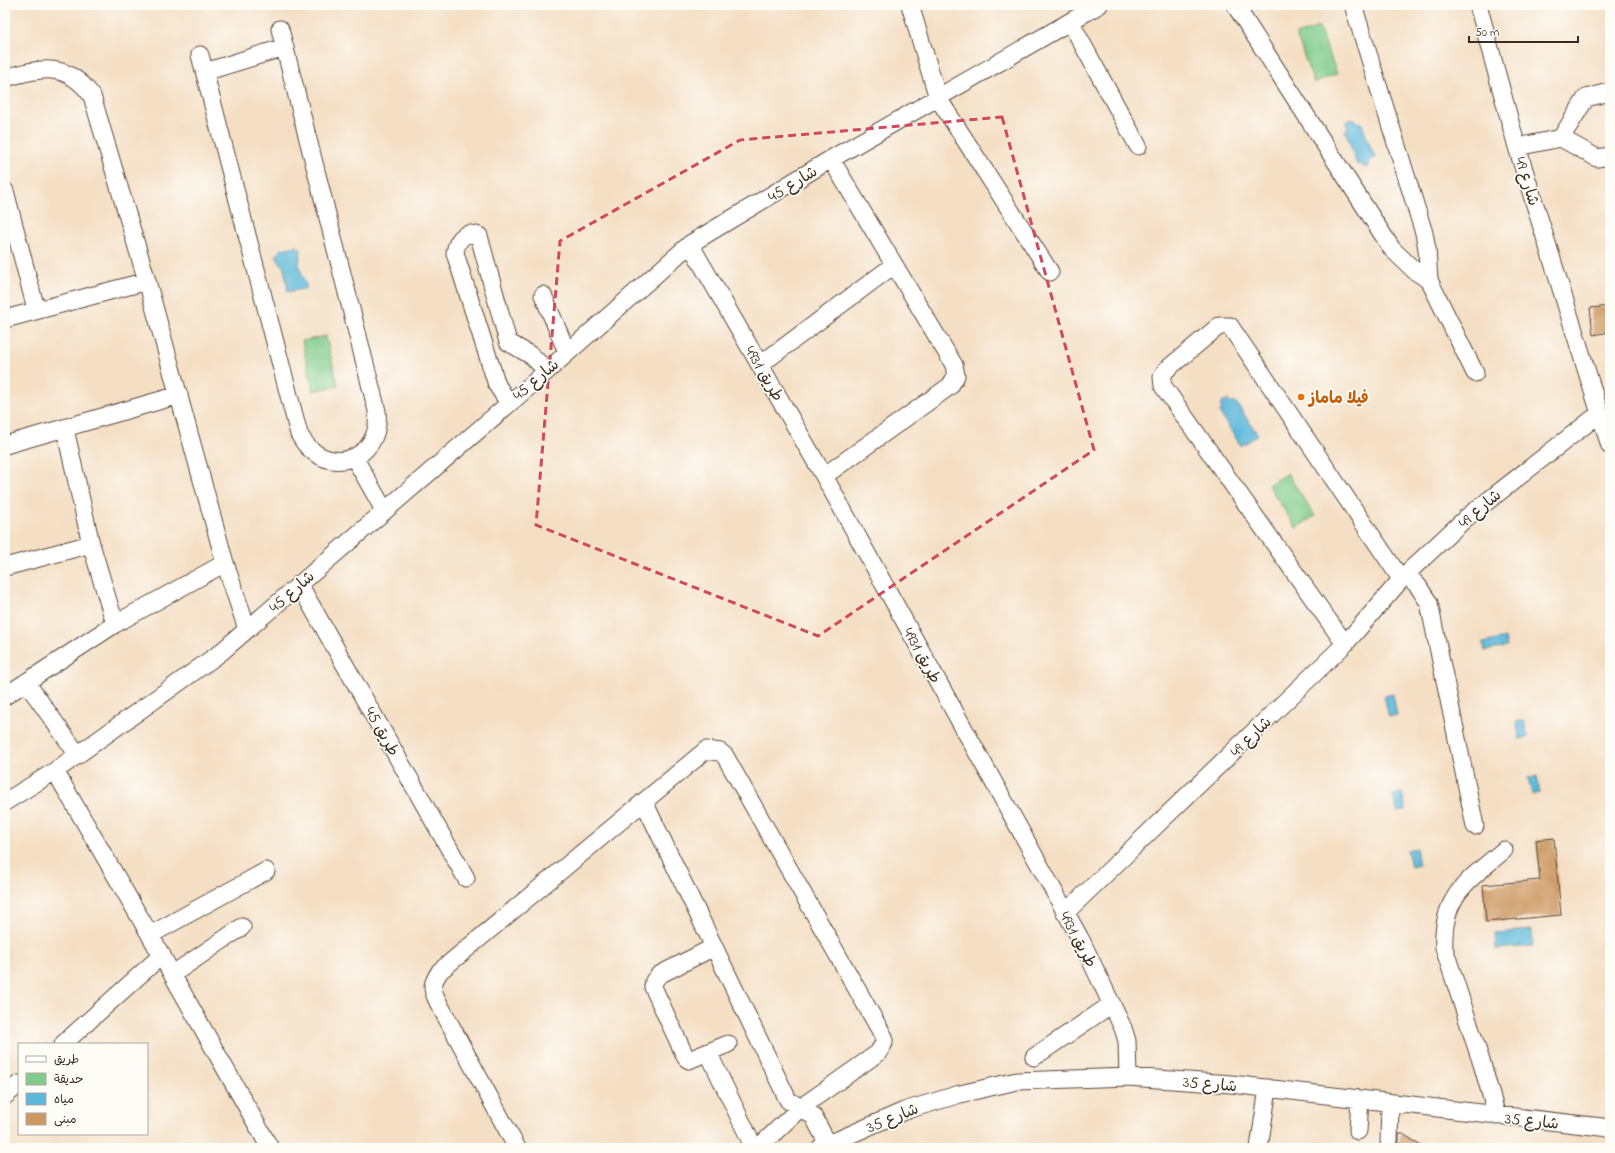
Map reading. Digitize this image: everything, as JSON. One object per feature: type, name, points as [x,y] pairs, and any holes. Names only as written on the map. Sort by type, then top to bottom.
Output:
[{"type":"street","points":[[910,5],[938,98],[1050,272]]},
{"type":"street","name":"شارع 45","points":[[5,802],[78,755],[205,664],[248,629],[508,402],[547,371],[690,244],[831,159],[1071,23],[1099,5]]},
{"type":"street","points":[[1235,5],[1392,249],[1415,271],[1429,280]]},
{"type":"street","points":[[1352,5],[1424,233],[1429,264],[1429,280],[1475,373]]},
{"type":"street","name":"شارع 49","points":[[1065,913],[1345,644],[1403,576],[1471,513],[1604,423],[1517,146],[1478,5]]},
{"type":"street","points":[[1071,23],[1138,146]]},
{"type":"street","points":[[200,55],[299,434],[304,444],[321,458],[344,460],[354,457],[371,443],[376,432],[378,422],[377,410],[280,29]]},
{"type":"street","points":[[205,72],[285,47]]},
{"type":"street","points":[[5,78],[35,69],[62,71],[74,77],[88,91],[96,109],[147,281],[225,563],[248,629]]},
{"type":"street","points":[[1560,138],[1586,98],[1610,92]]},
{"type":"street","points":[[1517,146],[1560,138],[1597,158],[1610,156]]},
{"type":"street","points":[[824,476],[950,386],[956,376],[954,365],[831,159]]},
{"type":"street","points":[[6,200],[36,309]]},
{"type":"street","points":[[508,402],[497,385],[455,253],[456,245],[465,235],[472,233],[479,236],[508,342],[532,356],[547,371]]},
{"type":"street","name":"طريق 4931","points":[[690,244],[761,364],[824,476],[1065,913],[1112,1004],[1127,1041],[1128,1077]]},
{"type":"street","points":[[761,364],[894,266]]},
{"type":"street","points":[[5,319],[36,309],[147,281]]},
{"type":"street","points":[[543,295],[567,352]]},
{"type":"street","points":[[1345,644],[1163,386],[1162,376],[1166,370],[1219,326],[1230,326],[1403,576],[1418,586],[1430,603],[1475,826]]},
{"type":"street","points":[[488,357],[508,342]]},
{"type":"street","points":[[5,445],[179,395]]},
{"type":"street","points":[[1604,423],[1610,446]]},
{"type":"street","points":[[65,429],[91,544],[115,624]]},
{"type":"street","points":[[354,457],[384,510]]},
{"type":"street","points":[[5,567],[91,544]]},
{"type":"street","points":[[5,696],[115,624],[225,563]]},
{"type":"street","name":"طريق 45","points":[[299,584],[466,878]]},
{"type":"street","points":[[26,682],[78,755]]},
{"type":"street","points":[[517,1148],[435,997],[433,992],[433,982],[440,971],[706,750],[720,752],[725,756],[884,1037],[884,1043],[878,1053],[800,1108],[758,1148]]},
{"type":"street","points":[[55,771],[173,974],[270,1148]]},
{"type":"street","points":[[644,802],[788,1100],[813,1116],[824,1146]]},
{"type":"street","points":[[1496,1116],[1482,1064],[1444,948],[1443,930],[1447,913],[1454,897],[1466,883],[1504,850]]},
{"type":"street","points":[[150,935],[266,871]]},
{"type":"street","points":[[173,974],[242,927]]},
{"type":"street","points":[[714,947],[659,975],[654,981],[653,987],[686,1058],[689,1060],[728,1044]]},
{"type":"street","points":[[64,1043],[162,956]]},
{"type":"street","points":[[1034,1057],[1112,1004]]},
{"type":"street","points":[[708,1052],[754,1148]]},
{"type":"street","name":"شارع 35","points":[[824,1146],[904,1111],[960,1094],[1017,1081],[1128,1077],[1231,1084],[1496,1116],[1610,1128]]},
{"type":"street","points":[[5,1096],[18,1085]]},
{"type":"street","points":[[1259,1148],[1268,1088]]},
{"type":"street","points":[[1358,1131],[1360,1099]]},
{"type":"street","points":[[1389,1141],[1390,1103]]},
{"type":"highlighted area","points":[[1002,117],[1094,450],[818,636],[536,525],[560,241],[740,140]]},
{"type":"green space","points":[[1319,27],[1337,74],[1314,83],[1296,35]]},
{"type":"green space","points":[[326,336],[338,386],[313,391],[302,341]]},
{"type":"green space","points":[[1287,473],[1315,516],[1296,528],[1268,485]]},
{"type":"water","points":[[1350,119],[1355,119],[1357,123],[1361,122],[1375,158],[1371,159],[1368,168],[1363,167],[1361,163],[1357,165],[1345,130],[1348,129],[1346,123]]},
{"type":"water","points":[[296,246],[301,249],[299,266],[307,288],[288,292],[284,268],[276,256],[281,249]]},
{"type":"water","points":[[1228,400],[1231,404],[1235,401],[1258,435],[1241,446],[1219,412],[1222,410],[1220,405],[1223,401]]},
{"type":"water","points":[[1505,638],[1507,647],[1485,651],[1483,643]]},
{"type":"water","points":[[1393,694],[1397,715],[1389,717],[1384,696]]},
{"type":"water","points":[[1524,720],[1528,737],[1520,739],[1516,722]]},
{"type":"water","points":[[1537,776],[1540,793],[1532,795],[1528,778]]},
{"type":"water","points":[[1402,793],[1406,810],[1397,812],[1393,795]]},
{"type":"water","points":[[1416,848],[1419,865],[1411,867],[1407,850]]},
{"type":"water","points":[[1532,930],[1533,946],[1496,949],[1495,933]]},
{"type":"building","points":[[1610,306],[1610,332],[1593,335],[1590,308]]},
{"type":"building","points":[[1554,838],[1561,915],[1486,922],[1483,885],[1540,880],[1536,840]]},
{"type":"building","points":[[1399,1134],[1403,1134],[1424,1148],[1396,1148],[1399,1142]]},
{"type":"place","name":"فيلا ماماز","points":[[1301,397]]}]
